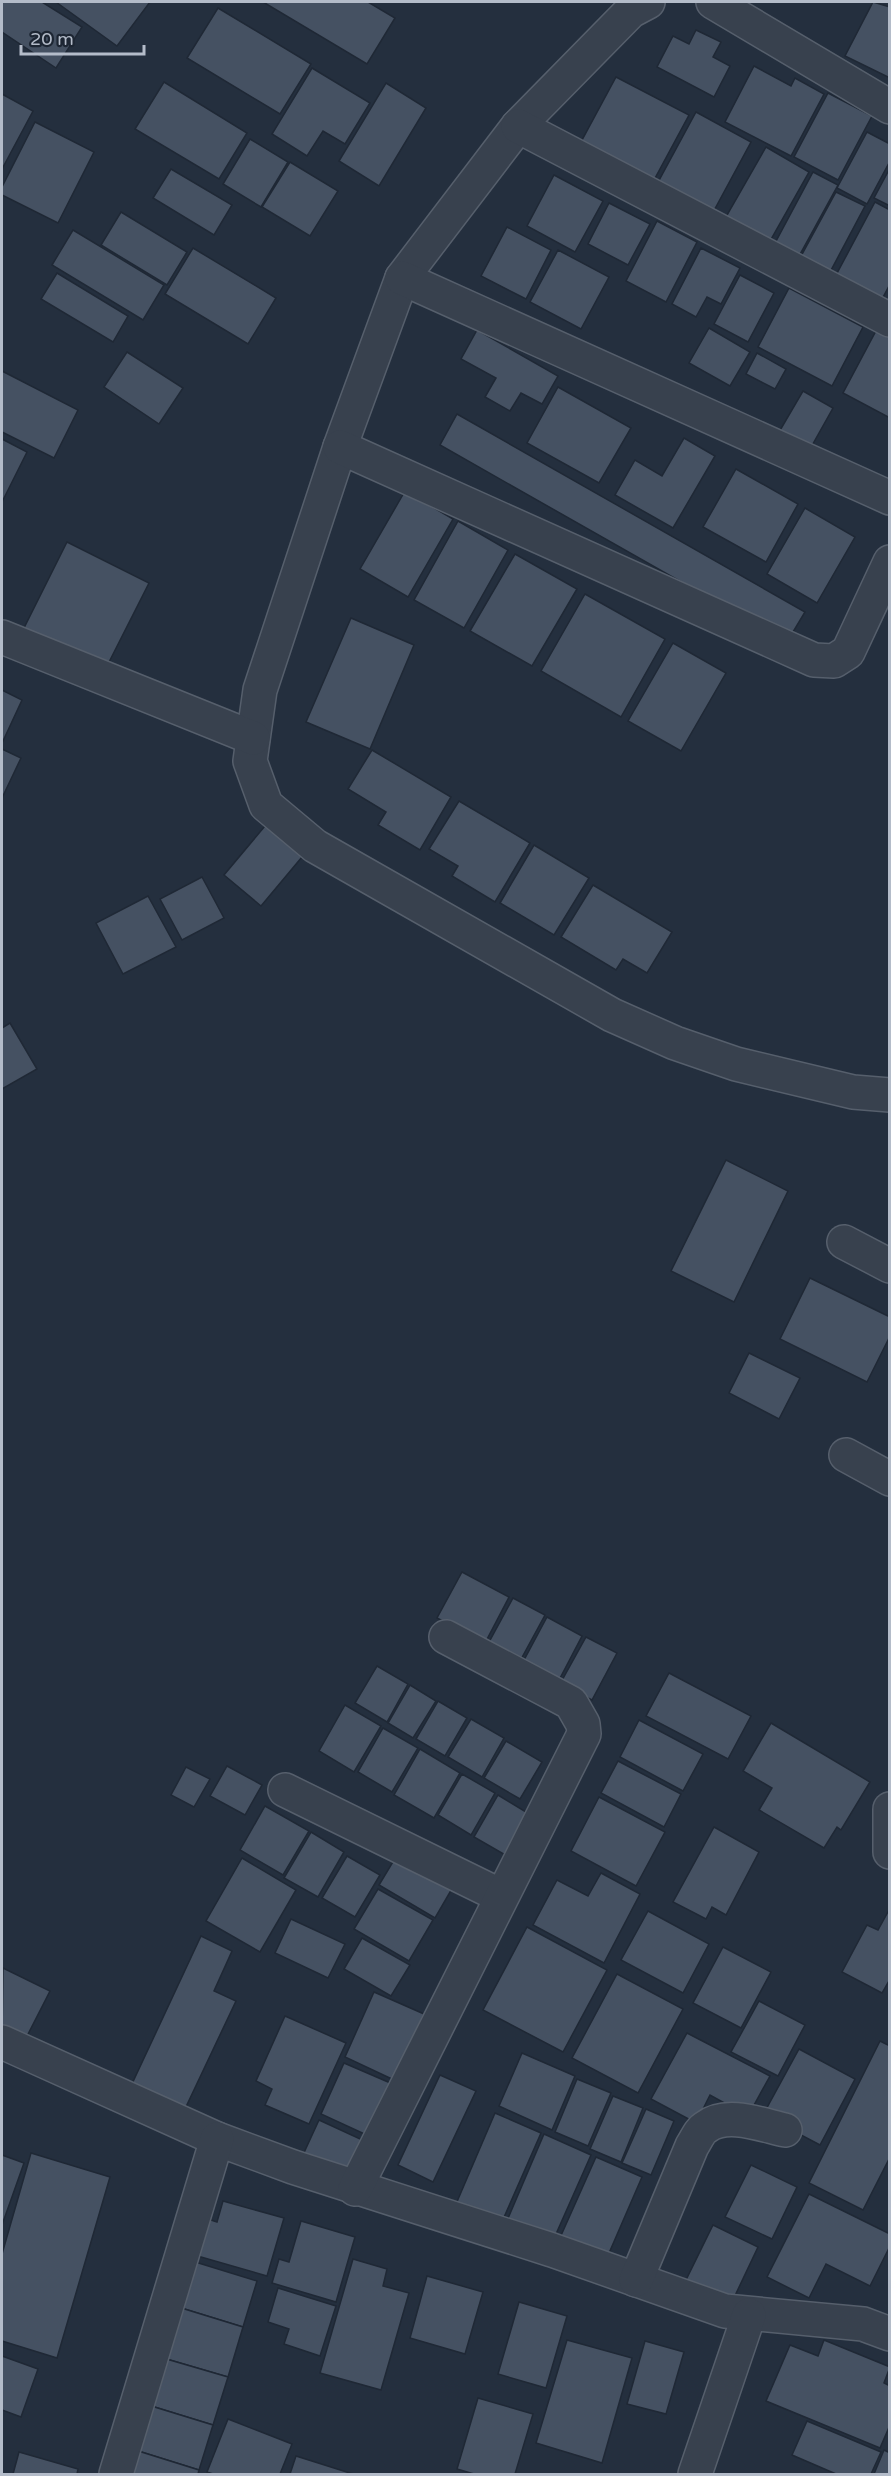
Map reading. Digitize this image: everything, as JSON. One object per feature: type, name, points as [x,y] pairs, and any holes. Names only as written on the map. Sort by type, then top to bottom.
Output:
[{"type":"street","points":[[648,2],[631,11],[518,126],[402,278],[340,447],[260,690],[250,761],[266,805],[315,846],[612,1015],[675,1043],[736,1064],[854,1092],[890,1095]]},
{"type":"street","points":[[713,2],[890,107]]},
{"type":"street","points":[[518,126],[890,320]]},
{"type":"street","points":[[402,278],[890,498]]},
{"type":"street","points":[[340,447],[814,660],[834,661],[848,652],[890,562]]},
{"type":"street","points":[[2,637],[253,738]]},
{"type":"street","points":[[844,1242],[890,1266]]},
{"type":"street","points":[[846,1455],[890,1479]]},
{"type":"street","points":[[355,2189],[584,1734],[583,1724],[571,1703],[446,1637]]},
{"type":"street","points":[[285,1790],[501,1896]]},
{"type":"street","points":[[890,1809],[890,1852]]},
{"type":"street","points":[[2,2042],[217,2139],[355,2189],[725,2311],[749,2315],[881,2323]]},
{"type":"street","points":[[636,2280],[692,2146],[705,2127],[720,2121],[735,2120],[785,2130]]},
{"type":"street","points":[[116,2475],[217,2139]]},
{"type":"street","points":[[695,2475],[749,2315]]},
{"type":"building","points":[[2,2],[42,2],[82,27],[56,68],[2,32]]},
{"type":"building","points":[[56,2],[150,2],[117,46]]},
{"type":"building","points":[[263,2],[368,2],[395,18],[367,64]]},
{"type":"building","points":[[873,2],[890,7],[890,78],[845,56]]},
{"type":"building","points":[[218,8],[311,64],[280,114],[187,58]]},
{"type":"building","points":[[696,30],[721,42],[713,57],[730,66],[714,97],[657,67],[673,36],[689,44]]},
{"type":"building","points":[[754,66],[791,86],[795,78],[824,94],[791,156],[725,122]]},
{"type":"building","points":[[312,68],[370,103],[345,144],[323,131],[307,156],[272,134]]},
{"type":"building","points":[[616,77],[689,115],[654,180],[581,142]]},
{"type":"building","points":[[164,82],[247,133],[219,179],[135,129]]},
{"type":"building","points":[[386,83],[426,108],[379,186],[339,161]]},
{"type":"building","points":[[828,93],[872,116],[838,180],[794,157]]},
{"type":"building","points":[[2,94],[33,111],[2,169]]},
{"type":"building","points":[[696,112],[751,142],[711,216],[656,186]]},
{"type":"building","points":[[35,122],[94,152],[58,223],[2,195],[2,187]]},
{"type":"building","points":[[867,132],[890,144],[890,161],[867,204],[837,188]]},
{"type":"building","points":[[250,139],[288,162],[261,207],[223,184]]},
{"type":"building","points":[[766,147],[809,172],[770,241],[726,217]]},
{"type":"building","points":[[290,162],[338,191],[310,236],[262,207]]},
{"type":"building","points":[[890,168],[890,206],[874,198]]},
{"type":"building","points":[[171,169],[232,205],[214,235],[153,198]]},
{"type":"building","points":[[813,172],[838,185],[798,258],[774,245]]},
{"type":"building","points":[[554,175],[603,201],[575,252],[527,226]]},
{"type":"building","points":[[836,192],[865,206],[829,274],[800,258]]},
{"type":"building","points":[[875,202],[890,210],[890,284],[881,301],[835,277]]},
{"type":"building","points":[[609,203],[650,224],[628,265],[588,244]]},
{"type":"building","points":[[121,212],[187,252],[167,285],[101,245]]},
{"type":"building","points":[[657,221],[697,242],[666,302],[626,281]]},
{"type":"building","points":[[507,227],[551,250],[526,299],[481,276]]},
{"type":"building","points":[[73,230],[164,285],[143,320],[52,265]]},
{"type":"building","points":[[193,248],[276,298],[248,344],[165,294]]},
{"type":"building","points":[[701,248],[740,268],[721,304],[707,297],[696,317],[672,304]]},
{"type":"building","points":[[558,250],[609,277],[581,329],[530,302]]},
{"type":"building","points":[[57,273],[128,316],[113,342],[41,299]]},
{"type":"building","points":[[740,275],[774,293],[748,342],[714,324]]},
{"type":"building","points":[[789,288],[863,327],[832,386],[758,347]]},
{"type":"building","points":[[709,328],[750,352],[730,386],[689,363]]},
{"type":"building","points":[[877,329],[890,336],[890,418],[843,393]]},
{"type":"building","points":[[477,330],[558,376],[542,404],[521,393],[510,411],[485,397],[496,378],[461,359]]},
{"type":"building","points":[[127,352],[183,388],[159,424],[104,387]]},
{"type":"building","points":[[757,353],[786,369],[775,389],[746,374]]},
{"type":"building","points":[[2,371],[78,410],[54,458],[2,432]]},
{"type":"building","points":[[558,387],[631,428],[599,483],[527,443]]},
{"type":"building","points":[[803,391],[833,408],[810,449],[779,432]]},
{"type":"building","points":[[457,414],[805,612],[787,642],[440,445]]},
{"type":"building","points":[[684,438],[715,456],[673,528],[615,495],[635,460],[662,476]]},
{"type":"building","points":[[2,439],[27,452],[2,502]]},
{"type":"building","points":[[736,469],[798,504],[766,562],[703,527]]},
{"type":"building","points":[[405,491],[453,519],[408,597],[360,569]]},
{"type":"building","points":[[805,508],[855,537],[817,603],[767,574]]},
{"type":"building","points":[[458,521],[508,550],[464,628],[414,600]]},
{"type":"building","points":[[67,542],[149,583],[106,668],[24,628]]},
{"type":"building","points":[[515,554],[577,589],[532,666],[470,631]]},
{"type":"building","points":[[585,594],[665,639],[621,717],[541,671]]},
{"type":"building","points":[[351,618],[414,645],[370,749],[306,722]]},
{"type":"building","points":[[673,643],[726,673],[681,751],[628,721]]},
{"type":"building","points":[[2,690],[22,700],[3,741],[2,740]]},
{"type":"building","points":[[2,749],[21,758],[2,798]]},
{"type":"building","points":[[372,750],[451,797],[420,850],[378,825],[386,812],[348,789]]},
{"type":"building","points":[[459,801],[530,843],[495,902],[452,876],[458,866],[429,849]]},
{"type":"building","points":[[270,820],[307,851],[261,906],[224,875]]},
{"type":"building","points":[[534,845],[589,878],[554,935],[500,903]]},
{"type":"building","points":[[202,877],[224,918],[182,940],[160,899]]},
{"type":"building","points":[[593,885],[672,932],[647,973],[623,959],[616,970],[561,937]]},
{"type":"building","points":[[148,896],[176,947],[123,974],[96,923]]},
{"type":"building","points":[[10,1023],[37,1069],[2,1089],[2,1028]]},
{"type":"building","points":[[726,1160],[788,1191],[734,1302],[671,1271]]},
{"type":"building","points":[[810,1278],[890,1317],[890,1336],[867,1382],[780,1339]]},
{"type":"building","points":[[749,1353],[800,1378],[779,1419],[729,1393]]},
{"type":"building","points":[[462,1572],[509,1597],[485,1643],[437,1618]]},
{"type":"building","points":[[513,1598],[545,1615],[520,1661],[488,1644]]},
{"type":"building","points":[[547,1617],[582,1636],[558,1682],[523,1662]]},
{"type":"building","points":[[586,1637],[617,1653],[592,1700],[560,1684]]},
{"type":"building","points":[[377,1666],[408,1684],[387,1722],[355,1703]]},
{"type":"building","points":[[669,1673],[751,1716],[728,1759],[646,1716]]},
{"type":"building","points":[[410,1685],[436,1701],[413,1738],[388,1723]]},
{"type":"building","points":[[438,1701],[467,1718],[445,1756],[416,1739]]},
{"type":"building","points":[[345,1705],[381,1726],[354,1772],[319,1751]]},
{"type":"building","points":[[471,1719],[504,1738],[482,1777],[448,1757]]},
{"type":"building","points":[[639,1720],[703,1754],[683,1791],[620,1757]]},
{"type":"building","points":[[771,1723],[870,1782],[841,1830],[837,1827],[824,1848],[759,1810],[772,1788],[743,1771]]},
{"type":"building","points":[[383,1728],[418,1748],[392,1792],[358,1772]]},
{"type":"building","points":[[506,1741],[542,1762],[520,1799],[484,1778]]},
{"type":"building","points":[[420,1749],[460,1773],[434,1818],[394,1795]]},
{"type":"building","points":[[618,1761],[681,1794],[664,1827],[601,1793]]},
{"type":"building","points":[[227,1766],[262,1785],[245,1815],[210,1796]]},
{"type":"building","points":[[186,1767],[210,1779],[194,1807],[171,1795]]},
{"type":"building","points":[[462,1774],[495,1793],[471,1835],[438,1815]]},
{"type":"building","points":[[498,1795],[531,1815],[507,1856],[474,1837]]},
{"type":"building","points":[[599,1797],[665,1832],[636,1886],[571,1851]]},
{"type":"building","points":[[265,1806],[309,1831],[283,1875],[240,1850]]},
{"type":"building","points":[[714,1827],[759,1852],[726,1915],[712,1907],[706,1919],[673,1902]]},
{"type":"building","points":[[311,1832],[344,1852],[318,1897],[284,1878]]},
{"type":"building","points":[[397,1855],[453,1887],[435,1918],[379,1885]]},
{"type":"building","points":[[347,1856],[380,1875],[355,1917],[322,1898]]},
{"type":"building","points":[[242,1858],[296,1890],[260,1952],[206,1921]]},
{"type":"building","points":[[601,1873],[640,1894],[604,1963],[533,1925],[557,1880],[588,1896]]},
{"type":"building","points":[[378,1889],[433,1920],[409,1961],[354,1929]]},
{"type":"building","points":[[889,1910],[890,1979],[882,1993],[842,1972],[867,1925],[878,1930]]},
{"type":"building","points":[[648,1911],[709,1944],[683,1993],[621,1960]]},
{"type":"building","points":[[291,1919],[345,1944],[328,1978],[275,1953]]},
{"type":"building","points":[[527,1927],[607,1970],[563,2052],[483,2010]]},
{"type":"building","points":[[201,1936],[232,1951],[214,1991],[236,2001],[184,2111],[131,2086]]},
{"type":"building","points":[[362,1938],[410,1965],[391,1996],[344,1969]]},
{"type":"building","points":[[723,1947],[771,1972],[741,2028],[693,2003]]},
{"type":"building","points":[[3,1968],[50,1991],[23,2044],[2,2033]]},
{"type":"building","points":[[617,1974],[683,2009],[638,2093],[572,2058]]},
{"type":"building","points":[[374,1992],[424,2014],[394,2080],[345,2057]]},
{"type":"building","points":[[759,2001],[805,2025],[778,2076],[731,2052]]},
{"type":"building","points":[[285,2016],[346,2043],[309,2124],[265,2105],[272,2089],[256,2081]]},
{"type":"building","points":[[687,2033],[770,2076],[748,2116],[710,2095],[696,2123],[651,2099]]},
{"type":"building","points":[[880,2041],[890,2046],[890,2157],[863,2210],[809,2183]]},
{"type":"building","points":[[799,2049],[855,2079],[820,2145],[763,2115]]},
{"type":"building","points":[[522,2053],[575,2076],[552,2130],[499,2106]]},
{"type":"building","points":[[344,2063],[395,2085],[371,2137],[321,2114]]},
{"type":"building","points":[[440,2075],[476,2091],[433,2182],[398,2165]]},
{"type":"building","points":[[577,2079],[611,2093],[588,2146],[555,2132]]},
{"type":"building","points":[[613,2096],[643,2108],[621,2162],[590,2149]]},
{"type":"building","points":[[646,2109],[674,2121],[651,2175],[622,2163]]},
{"type":"building","points":[[495,2113],[541,2133],[501,2224],[456,2204]]},
{"type":"building","points":[[319,2120],[369,2143],[353,2179],[302,2157]]},
{"type":"building","points":[[544,2134],[591,2155],[552,2243],[506,2223]]},
{"type":"building","points":[[31,2153],[110,2177],[57,2358],[2,2341],[2,2254]]},
{"type":"building","points":[[2,2155],[24,2163],[2,2225]]},
{"type":"building","points":[[596,2157],[642,2177],[606,2260],[559,2240]]},
{"type":"building","points":[[751,2165],[797,2187],[772,2239],[725,2217]]},
{"type":"building","points":[[809,2194],[890,2234],[890,2246],[870,2286],[826,2264],[809,2298],[767,2277]]},
{"type":"building","points":[[223,2201],[284,2218],[267,2276],[194,2255],[205,2218],[217,2222]]},
{"type":"building","points":[[301,2221],[355,2237],[336,2302],[272,2283],[279,2259],[289,2262]]},
{"type":"building","points":[[713,2225],[758,2247],[732,2302],[686,2280]]},
{"type":"building","points":[[353,2259],[387,2269],[383,2286],[409,2293],[381,2390],[320,2373]]},
{"type":"building","points":[[192,2261],[257,2281],[243,2327],[178,2307]]},
{"type":"building","points":[[427,2276],[483,2292],[465,2354],[410,2338]]},
{"type":"building","points":[[278,2288],[336,2306],[320,2356],[284,2344],[289,2329],[268,2322]]},
{"type":"building","points":[[519,2302],[567,2316],[546,2388],[498,2374]]},
{"type":"building","points":[[178,2307],[243,2327],[228,2377],[163,2358]]},
{"type":"building","points":[[567,2340],[632,2358],[602,2463],[536,2443]]},
{"type":"building","points":[[824,2340],[890,2367],[884,2383],[890,2386],[890,2425],[880,2448],[766,2401],[790,2345],[818,2356]]},
{"type":"building","points":[[645,2341],[684,2352],[666,2414],[627,2404]]},
{"type":"building","points":[[2,2356],[38,2369],[21,2417],[2,2410]]},
{"type":"building","points":[[163,2358],[228,2377],[213,2425],[148,2405]]},
{"type":"building","points":[[478,2398],[533,2414],[515,2474],[474,2474],[457,2469]]},
{"type":"building","points":[[148,2405],[213,2425],[199,2470],[135,2450]]},
{"type":"building","points":[[228,2419],[292,2444],[280,2474],[213,2474],[207,2472]]},
{"type":"building","points":[[807,2421],[881,2452],[871,2474],[836,2474],[792,2455]]},
{"type":"building","points":[[135,2450],[199,2470],[198,2474],[127,2474]]},
{"type":"building","points":[[884,2450],[890,2453],[890,2474],[874,2474]]},
{"type":"building","points":[[19,2452],[78,2469],[77,2474],[13,2474]]},
{"type":"building","points":[[296,2456],[353,2474],[290,2474]]}]
